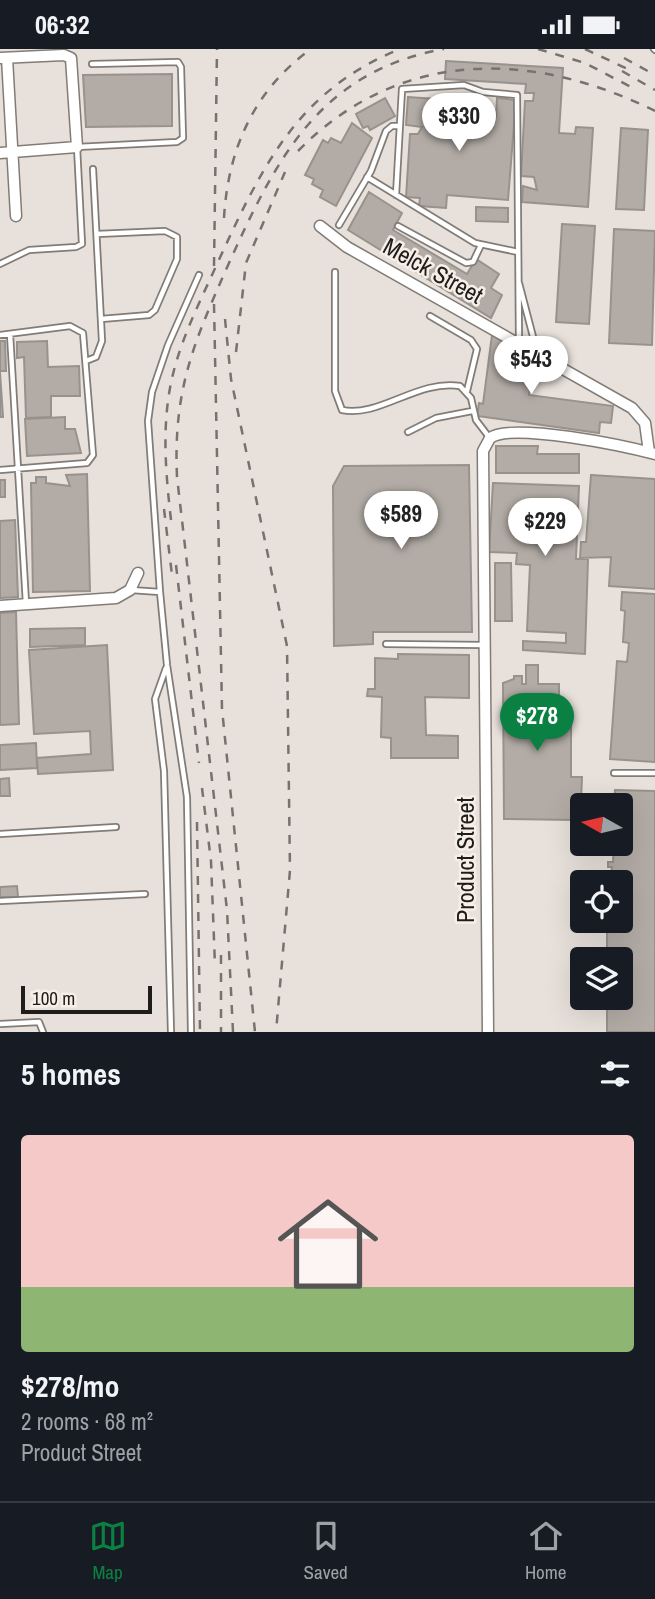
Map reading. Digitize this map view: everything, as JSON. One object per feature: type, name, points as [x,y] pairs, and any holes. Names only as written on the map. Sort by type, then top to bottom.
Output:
[{"type":"street","points":[[0,153],[14,152],[77,148],[71,58],[64,55],[3,58],[14,152],[16,216]]},
{"type":"street","name":"Melck Street","points":[[320,226],[347,247],[641,415],[652,453]]},
{"type":"street","points":[[490,438],[509,431],[609,443],[652,453]]},
{"type":"street","name":"Product Street","points":[[488,1032],[483,451],[490,438]]},
{"type":"street","points":[[0,606],[107,600],[130,590],[138,573]]},
{"type":"lane","points":[[0,264],[29,250],[76,247],[82,244],[77,148],[177,142],[183,135],[181,67],[178,62],[92,64]]},
{"type":"lane","points":[[396,195],[401,92],[406,87],[464,85],[482,92],[517,95],[519,343]]},
{"type":"lane","points":[[339,225],[367,177],[386,131],[392,126],[399,127]]},
{"type":"lane","points":[[86,361],[96,357],[101,351],[93,169]]},
{"type":"lane","points":[[367,177],[481,245],[518,252]]},
{"type":"lane","points":[[398,226],[467,263],[473,262],[481,245]]},
{"type":"lane","points":[[97,235],[165,231],[177,237],[177,259],[155,310],[149,315],[101,319]]},
{"type":"lane","points":[[335,272],[335,391],[342,410],[358,411],[428,387],[450,385],[467,391]]},
{"type":"lane","points":[[191,1032],[187,797],[167,665],[148,421],[152,392],[168,345],[199,275]]},
{"type":"lane","points":[[518,282],[538,354]]},
{"type":"lane","points":[[430,316],[471,340],[477,349],[467,391],[472,411],[490,438]]},
{"type":"lane","points":[[0,335],[71,326],[83,333],[93,455],[87,463],[0,470]]},
{"type":"lane","points":[[10,334],[26,604]]},
{"type":"lane","points":[[408,432],[436,418],[472,411]]},
{"type":"lane","points":[[130,590],[160,592]]},
{"type":"lane","points":[[386,644],[485,645]]},
{"type":"lane","points":[[167,665],[155,699],[166,798],[171,1032]]},
{"type":"lane","points":[[614,773],[655,773]]},
{"type":"lane","points":[[0,834],[116,827]]},
{"type":"lane","points":[[0,901],[145,894]]},
{"type":"lane","points":[[19,1023],[20,1032]]},
{"type":"lane","points":[[0,1024],[41,1023],[43,1032]]},
{"type":"building","points":[[446,61],[563,68],[559,133],[575,134],[576,127],[593,128],[588,207],[522,202],[523,186],[537,190],[534,177],[521,176],[525,101],[533,101],[534,93],[525,93],[526,84],[445,79]]},
{"type":"building","points":[[172,74],[172,126],[86,127],[83,75]]},
{"type":"building","points":[[408,97],[436,99],[435,113],[496,117],[497,98],[516,100],[508,200],[447,195],[446,208],[419,206],[420,198],[406,197],[410,134],[418,134],[422,127],[406,125]]},
{"type":"building","points":[[385,98],[395,116],[370,130],[368,126],[363,128],[356,114]]},
{"type":"building","points":[[352,123],[372,138],[336,206],[320,197],[323,190],[312,184],[314,179],[305,175],[323,140],[328,143],[331,138],[341,143]]},
{"type":"building","points":[[621,128],[648,130],[644,210],[616,209]]},
{"type":"building","points":[[369,192],[402,213],[393,230],[467,274],[476,259],[499,274],[491,288],[502,295],[491,318],[348,230]]},
{"type":"building","points":[[476,207],[508,208],[508,222],[476,221]]},
{"type":"building","points":[[562,224],[595,226],[589,324],[556,322]]},
{"type":"building","points":[[614,229],[655,231],[652,345],[609,343]]},
{"type":"building","points":[[492,335],[534,358],[529,395],[613,406],[611,423],[600,422],[599,433],[477,416],[479,403],[483,404]]},
{"type":"building","points":[[0,341],[5,341],[6,371],[0,371]]},
{"type":"building","points":[[47,341],[48,367],[79,366],[80,396],[51,396],[51,417],[26,418],[24,357],[17,358],[17,342]]},
{"type":"building","points":[[0,372],[3,417],[0,417]]},
{"type":"building","points":[[65,417],[65,429],[75,429],[81,453],[27,456],[25,419]]},
{"type":"building","points":[[496,446],[538,446],[537,454],[579,454],[579,473],[496,473]]},
{"type":"building","points":[[469,465],[472,632],[373,632],[373,644],[334,646],[333,486],[344,466]]},
{"type":"building","points":[[87,474],[90,591],[33,592],[31,483],[36,483],[36,477],[46,477],[46,483],[70,486],[66,475]]},
{"type":"building","points":[[591,475],[655,479],[655,589],[609,586],[611,557],[580,558],[581,542],[586,542]]},
{"type":"building","points":[[0,480],[5,480],[5,497],[0,497]]},
{"type":"building","points":[[493,483],[579,486],[576,559],[588,559],[585,654],[523,650],[523,641],[566,643],[566,633],[527,631],[530,565],[516,564],[517,553],[489,552]]},
{"type":"building","points":[[15,520],[18,597],[0,598],[0,521]]},
{"type":"building","points":[[495,563],[511,563],[512,621],[495,621]]},
{"type":"building","points":[[622,592],[655,594],[655,762],[610,759],[617,661],[627,662],[629,643],[623,642],[625,611],[621,610]]},
{"type":"building","points":[[16,612],[19,724],[0,725],[0,613]]},
{"type":"building","points":[[85,628],[85,645],[30,647],[30,629]]},
{"type":"building","points":[[107,645],[113,770],[38,774],[37,758],[91,754],[90,731],[34,734],[29,650]]},
{"type":"building","points":[[398,654],[469,655],[469,698],[425,697],[426,735],[458,736],[458,758],[391,758],[391,738],[381,737],[382,697],[367,696],[368,689],[375,689],[375,658],[398,659]]},
{"type":"building","points":[[526,665],[538,665],[538,684],[559,684],[559,722],[571,722],[571,777],[582,777],[581,793],[570,793],[570,820],[504,819],[503,683],[514,679],[514,676],[522,676],[522,684],[526,684]]},
{"type":"building","points":[[36,743],[37,768],[0,770],[0,745]]},
{"type":"building","points":[[9,778],[10,796],[0,796],[0,779]]},
{"type":"building","points":[[615,790],[655,791],[655,1032],[607,1032],[607,1010],[633,1010],[633,947],[607,947],[607,933],[633,933],[633,870],[612,870],[608,862],[613,862],[613,856],[634,856],[634,793],[615,793]]},
{"type":"building","points":[[17,886],[18,897],[0,897],[0,887]]},
{"type":"railway","points":[[214,266],[217,49]]},
{"type":"railway","points":[[224,218],[231,168],[248,123],[259,102],[274,83],[311,49]]},
{"type":"railway","points":[[171,520],[165,437],[170,388],[190,325],[233,229],[267,165],[308,110],[364,66],[400,49]]},
{"type":"railway","points":[[233,1032],[227,910],[177,477],[182,391],[196,342],[229,263],[265,189],[285,155],[308,125],[334,99],[365,77],[401,60],[444,49]]},
{"type":"railway","points":[[538,49],[585,63],[631,87]]},
{"type":"railway","points":[[585,49],[632,71]]},
{"type":"railway","points":[[624,58],[655,75]]},
{"type":"railway","points":[[298,151],[337,117],[378,93],[422,77],[467,69],[513,70],[561,77],[608,91],[655,111]]},
{"type":"railway","points":[[622,71],[655,90]]},
{"type":"railway","points":[[236,352],[246,263],[285,172]]},
{"type":"railway","points":[[214,304],[222,709],[255,1032]]},
{"type":"railway","points":[[225,319],[231,379],[287,646],[290,870],[276,1032]]},
{"type":"railway","points":[[164,509],[172,575]]},
{"type":"railway","points":[[176,565],[199,763]]},
{"type":"railway","points":[[202,788],[211,861],[215,966]]},
{"type":"railway","points":[[197,822],[200,1032]]},
{"type":"railway","points":[[221,955],[221,1032]]}]
